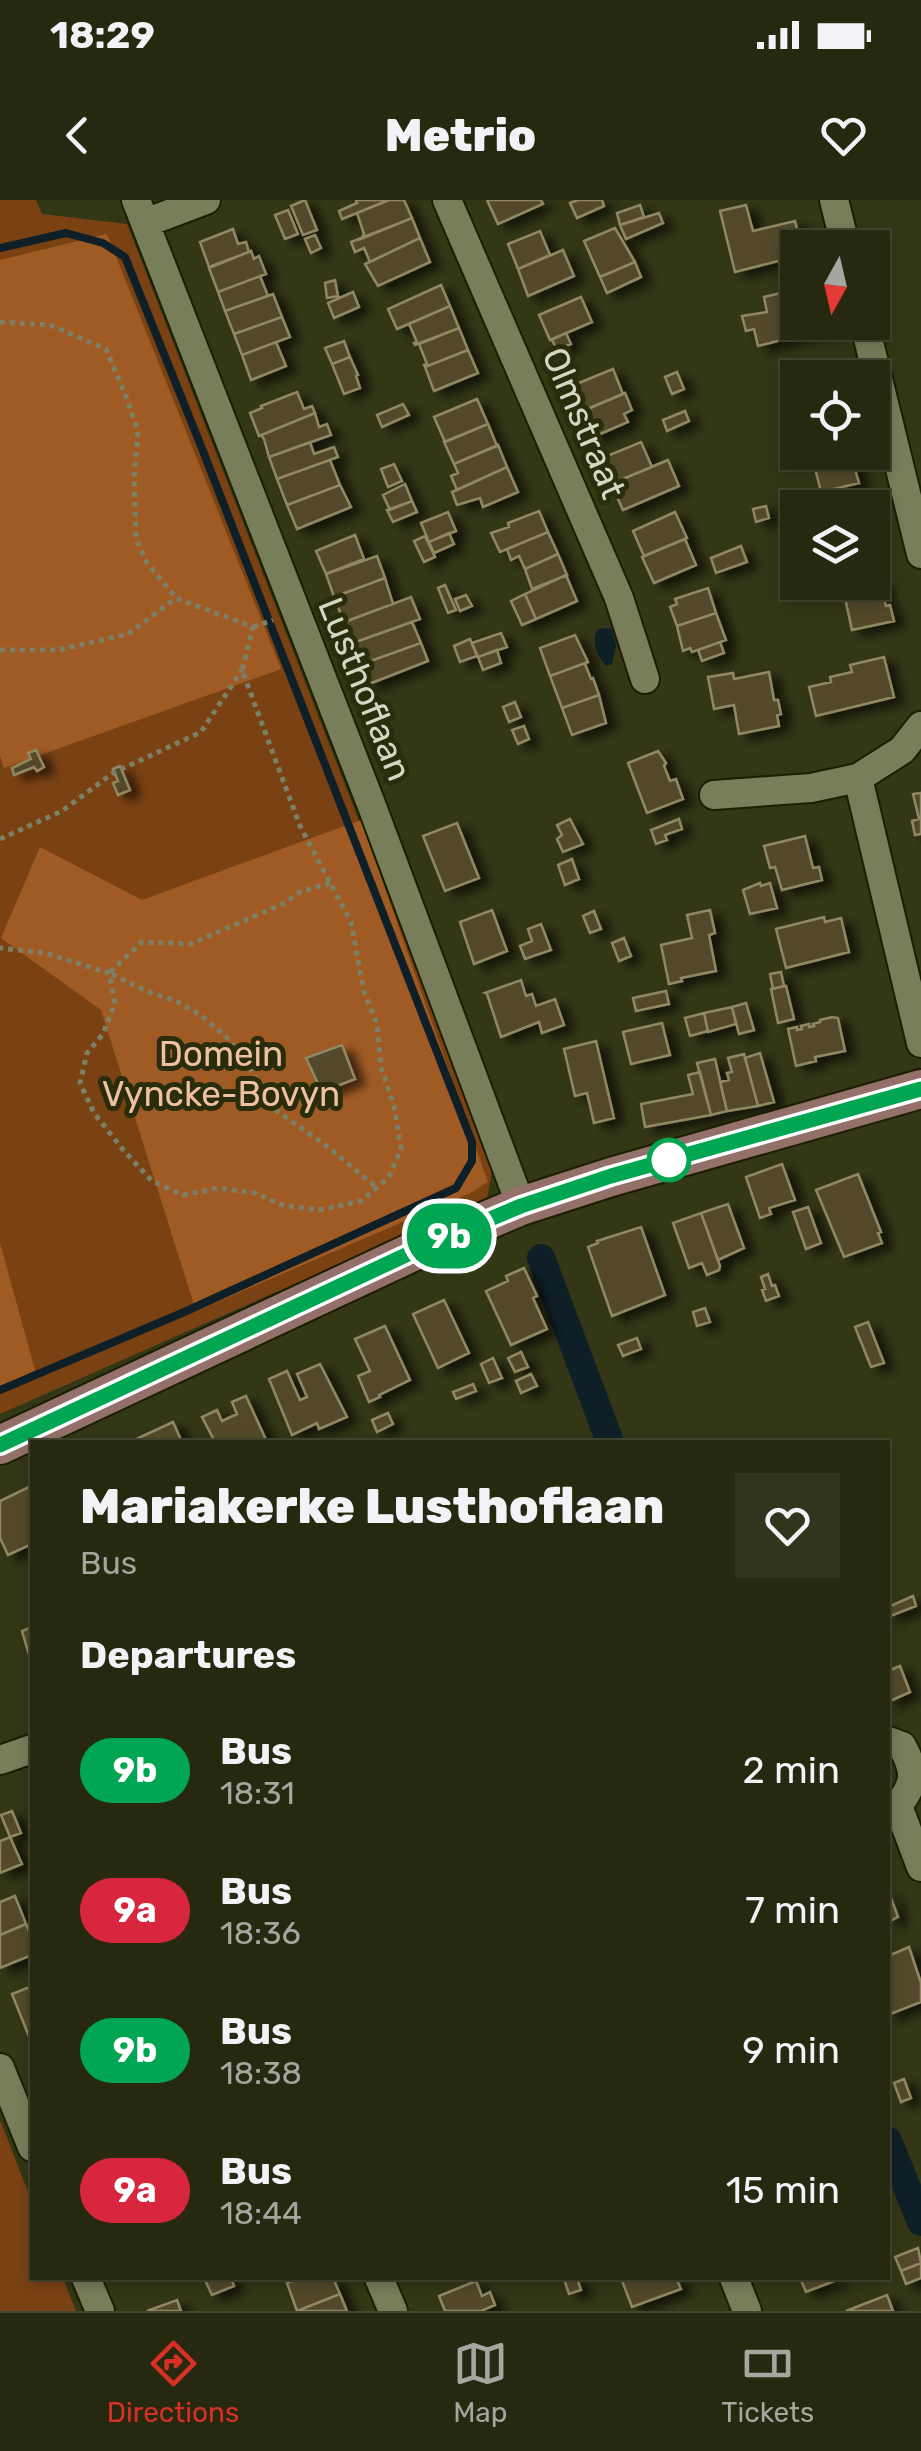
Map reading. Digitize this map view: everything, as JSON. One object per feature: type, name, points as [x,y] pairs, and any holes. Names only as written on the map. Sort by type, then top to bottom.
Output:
[{"type":"street","points":[[141,212],[206,200]]},
{"type":"street","name":"Olmstraat","points":[[447,200],[619,598],[644,679]]},
{"type":"street","points":[[834,200],[842,230]]},
{"type":"street","name":"Lusthoflaan","points":[[141,212],[373,809],[521,1206]]},
{"type":"street","points":[[868,340],[921,554]]},
{"type":"street","points":[[714,795],[811,788],[858,778],[902,750],[921,726]]},
{"type":"street","points":[[858,778],[921,1043]]},
{"type":"street","points":[[0,1445],[421,1248],[521,1206],[611,1176],[921,1089]]},
{"type":"street","points":[[890,1743],[902,1746],[913,1766],[911,1789],[893,1806],[921,1867]]},
{"type":"street","points":[[0,1760],[30,1751]]},
{"type":"street","points":[[0,2068],[30,2142]]},
{"type":"street","points":[[87,2280],[100,2311]]},
{"type":"street","points":[[380,2280],[393,2311]]},
{"type":"street","points":[[735,2280],[747,2311]]},
{"type":"path","points":[[0,322],[50,325],[106,350],[138,431],[134,478],[136,538],[145,560],[176,598],[253,627],[242,670],[202,732],[112,773],[62,811],[0,840]]},
{"type":"path","points":[[0,650],[58,650],[128,634],[176,598]]},
{"type":"path","points":[[109,972],[115,1003],[103,1034],[87,1053],[80,1083],[94,1113],[152,1181],[183,1195],[218,1188],[320,1210],[361,1201],[390,1176],[401,1149],[394,1106],[381,1067],[377,1024],[364,992],[351,922],[300,826],[242,670]]},
{"type":"path","points":[[109,972],[142,942],[190,944],[285,903],[298,893],[330,883]]},
{"type":"path","points":[[0,948],[45,954],[109,972],[202,1016],[248,1064],[270,1106],[377,1188]]},
{"type":"green space","name":"Domein Vyncke-Bovyn","points":[[0,200],[36,200],[42,214],[127,224],[493,1166],[487,1199],[0,1414]]},
{"type":"green space","points":[[107,234],[281,669],[4,768],[0,756],[0,260]]},
{"type":"green space","points":[[361,820],[488,1182],[196,1311],[101,1010],[1,938],[40,847],[142,900]]},
{"type":"green space","points":[[0,1243],[35,1370],[0,1388]]},
{"type":"green space","points":[[0,2120],[30,2197],[30,2280],[64,2280],[76,2311],[0,2311]]},
{"type":"water","points":[[612,629],[616,646],[612,664],[606,666],[595,644],[597,630]]},
{"type":"building","points":[[305,200],[317,230],[303,235],[291,206]]},
{"type":"building","points":[[356,200],[389,200],[342,219],[339,211],[357,203]]},
{"type":"building","points":[[389,200],[404,200],[412,218],[361,239],[364,234],[357,213]]},
{"type":"building","points":[[487,200],[541,200],[543,204],[498,224]]},
{"type":"building","points":[[602,200],[604,206],[577,218],[570,203]]},
{"type":"building","points":[[640,205],[644,217],[620,225],[617,213]]},
{"type":"building","points":[[746,205],[753,231],[795,221],[797,230],[780,230],[780,261],[735,272],[720,211]]},
{"type":"building","points":[[288,210],[298,234],[285,239],[275,215]]},
{"type":"building","points":[[659,213],[663,223],[626,239],[620,225]]},
{"type":"building","points":[[412,218],[420,238],[370,262],[364,248],[355,252],[351,242]]},
{"type":"building","points":[[615,228],[635,262],[600,277],[584,241]]},
{"type":"building","points":[[233,229],[238,244],[246,242],[249,252],[209,267],[200,242]]},
{"type":"building","points":[[540,231],[550,255],[518,269],[508,244]]},
{"type":"building","points":[[315,235],[321,248],[311,253],[305,239]]},
{"type":"building","points":[[420,238],[430,262],[378,286],[365,264]]},
{"type":"building","points":[[563,250],[574,276],[528,296],[518,269]]},
{"type":"building","points":[[251,251],[254,259],[259,256],[266,274],[218,292],[209,268]]},
{"type":"building","points":[[635,262],[641,277],[607,293],[600,277]]},
{"type":"building","points":[[260,276],[268,296],[225,311],[218,292]]},
{"type":"building","points":[[335,280],[338,296],[327,298],[325,283]]},
{"type":"building","points":[[441,285],[450,306],[397,329],[388,309]]},
{"type":"building","points":[[353,292],[359,307],[334,318],[328,303]]},
{"type":"building","points":[[780,293],[782,340],[758,346],[754,329],[746,331],[742,316],[767,312],[764,297]]},
{"type":"building","points":[[273,294],[282,317],[234,334],[225,311]]},
{"type":"building","points":[[581,297],[592,322],[550,340],[539,315]]},
{"type":"building","points":[[450,306],[459,328],[415,345],[409,324]]},
{"type":"building","points":[[282,317],[290,337],[242,355],[234,334]]},
{"type":"building","points":[[459,328],[468,350],[425,367],[419,344]]},
{"type":"building","points":[[566,333],[571,344],[557,350],[552,340]]},
{"type":"building","points":[[344,341],[350,357],[332,364],[325,348]]},
{"type":"building","points":[[276,342],[286,366],[251,380],[242,355]]},
{"type":"building","points":[[468,350],[478,373],[434,391],[425,367]]},
{"type":"building","points":[[350,357],[360,388],[344,394],[332,364]]},
{"type":"building","points":[[613,369],[623,394],[581,412],[574,385]]},
{"type":"building","points":[[677,372],[684,389],[672,394],[665,377]]},
{"type":"building","points":[[297,392],[304,409],[312,406],[315,413],[259,436],[250,413]]},
{"type":"building","points":[[625,393],[632,410],[624,414],[628,422],[591,438],[580,412]]},
{"type":"building","points":[[477,399],[488,424],[445,442],[434,417]]},
{"type":"building","points":[[403,404],[409,415],[382,427],[377,415]]},
{"type":"building","points":[[685,411],[689,421],[667,431],[663,420]]},
{"type":"building","points":[[315,413],[319,427],[327,424],[331,435],[269,457],[261,435]]},
{"type":"building","points":[[488,424],[497,446],[454,464],[444,442]]},
{"type":"building","points":[[310,442],[314,454],[334,447],[338,457],[277,479],[269,457]]},
{"type":"building","points":[[641,442],[652,467],[611,484],[600,459]]},
{"type":"building","points":[[498,445],[507,467],[457,490],[451,476],[458,473],[454,464]]},
{"type":"building","points":[[330,460],[340,485],[287,505],[277,479]]},
{"type":"building","points":[[668,460],[679,486],[623,510],[611,484]]},
{"type":"building","points":[[394,464],[402,481],[388,487],[381,469]]},
{"type":"building","points":[[507,467],[518,492],[483,507],[480,498],[457,505],[452,492]]},
{"type":"building","points":[[816,470],[855,470],[859,483],[820,490]]},
{"type":"building","points":[[405,484],[412,501],[390,510],[383,495]]},
{"type":"building","points":[[340,485],[351,507],[297,529],[287,505]]},
{"type":"building","points":[[412,501],[417,512],[393,522],[387,510]]},
{"type":"building","points":[[766,506],[769,518],[756,522],[753,509]]},
{"type":"building","points":[[539,511],[548,532],[500,552],[491,533]]},
{"type":"building","points":[[448,512],[456,531],[429,542],[421,523]]},
{"type":"building","points":[[675,512],[687,538],[644,556],[633,531]]},
{"type":"building","points":[[548,532],[558,554],[525,569],[519,556],[511,560],[507,549]]},
{"type":"building","points":[[449,533],[454,544],[434,553],[429,542]]},
{"type":"building","points":[[355,535],[364,559],[326,574],[316,551]]},
{"type":"building","points":[[425,536],[435,557],[424,562],[414,541]]},
{"type":"building","points":[[685,539],[696,565],[654,583],[642,557]]},
{"type":"building","points":[[741,546],[747,562],[716,573],[711,558]]},
{"type":"building","points":[[558,554],[567,575],[532,589],[525,569]]},
{"type":"building","points":[[377,556],[385,578],[334,597],[326,574]]},
{"type":"building","points":[[566,575],[577,601],[536,619],[525,594]]},
{"type":"building","points":[[385,578],[393,604],[344,622],[334,597]]},
{"type":"building","points":[[445,585],[456,610],[448,613],[438,588]]},
{"type":"building","points":[[708,588],[716,613],[677,626],[670,607],[677,604],[675,599]]},
{"type":"building","points":[[525,594],[536,619],[522,625],[511,601]]},
{"type":"building","points":[[466,595],[472,606],[460,611],[455,599]]},
{"type":"building","points":[[411,597],[420,619],[353,643],[345,622]]},
{"type":"building","points":[[845,600],[885,600],[886,606],[890,605],[894,621],[852,630]]},
{"type":"building","points":[[716,613],[726,640],[692,652],[690,648],[683,651],[677,626]]},
{"type":"building","points":[[412,622],[421,643],[362,664],[353,643]]},
{"type":"building","points":[[501,633],[507,647],[478,657],[472,643]]},
{"type":"building","points":[[575,635],[588,662],[550,676],[540,648]]},
{"type":"building","points":[[470,639],[477,656],[460,662],[454,646]]},
{"type":"building","points":[[720,642],[724,653],[702,661],[698,650]]},
{"type":"building","points":[[421,643],[428,661],[369,684],[362,664]]},
{"type":"building","points":[[497,650],[501,663],[483,670],[478,657]]},
{"type":"building","points":[[884,657],[894,697],[816,716],[809,687],[852,672],[850,665]]},
{"type":"building","points":[[588,662],[585,664],[599,695],[562,708],[550,676]]},
{"type":"building","points":[[769,672],[781,714],[777,715],[779,726],[739,734],[734,705],[714,709],[708,677],[733,673],[734,679]]},
{"type":"building","points":[[599,695],[606,723],[572,735],[562,708]]},
{"type":"building","points":[[515,702],[521,717],[509,722],[503,707]]},
{"type":"building","points":[[524,726],[529,739],[518,744],[512,730]]},
{"type":"building","points":[[36,750],[44,767],[14,775],[12,768],[31,759],[28,753]]},
{"type":"building","points":[[658,751],[670,781],[676,779],[683,799],[647,813],[628,763]]},
{"type":"building","points":[[120,766],[130,790],[118,795],[113,769]]},
{"type":"building","points":[[921,793],[921,834],[915,835],[912,821],[919,819],[913,794]]},
{"type":"building","points":[[570,819],[583,844],[563,852],[557,839],[562,835],[557,825]]},
{"type":"building","points":[[679,819],[682,829],[665,835],[667,840],[656,844],[651,830]]},
{"type":"building","points":[[457,823],[479,878],[445,891],[423,836]]},
{"type":"building","points":[[805,836],[813,868],[819,867],[822,880],[782,890],[764,846]]},
{"type":"building","points":[[572,859],[579,879],[565,885],[558,865]]},
{"type":"building","points":[[770,883],[777,908],[750,914],[743,890]]},
{"type":"building","points":[[492,910],[507,951],[474,964],[460,922]]},
{"type":"building","points":[[710,910],[715,933],[709,935],[716,971],[669,984],[661,945],[692,938],[687,915]]},
{"type":"building","points":[[594,911],[601,929],[590,933],[583,916]]},
{"type":"building","points":[[824,917],[825,922],[841,918],[849,952],[786,968],[776,929]]},
{"type":"building","points":[[541,924],[551,950],[525,959],[520,946],[532,941],[528,929]]},
{"type":"building","points":[[624,938],[631,956],[619,961],[612,943]]},
{"type":"building","points":[[781,972],[784,986],[773,989],[770,974]]},
{"type":"building","points":[[521,980],[526,996],[532,994],[536,1006],[555,999],[564,1025],[542,1033],[539,1022],[501,1037],[485,993]]},
{"type":"building","points":[[786,986],[794,1019],[778,1023],[771,989]]},
{"type":"building","points":[[666,991],[669,1004],[636,1011],[633,998]]},
{"type":"building","points":[[746,1003],[754,1030],[739,1034],[732,1007]]},
{"type":"building","points":[[732,1007],[736,1024],[708,1032],[704,1013]]},
{"type":"building","points":[[704,1013],[708,1031],[690,1036],[685,1018]]},
{"type":"building","points":[[838,1018],[845,1051],[815,1057],[816,1061],[796,1066],[788,1029],[814,1026]]},
{"type":"building","points":[[662,1023],[670,1055],[631,1064],[623,1032]]},
{"type":"building","points":[[596,1041],[614,1118],[594,1123],[587,1093],[575,1096],[564,1049]]},
{"type":"building","points":[[342,1045],[355,1079],[322,1092],[306,1058]]},
{"type":"building","points":[[760,1053],[774,1102],[758,1106],[745,1058]]},
{"type":"building","points":[[744,1054],[758,1106],[727,1111],[720,1082],[729,1080],[727,1073],[732,1072],[728,1058]]},
{"type":"building","points":[[715,1059],[727,1111],[711,1115],[697,1063]]},
{"type":"building","points":[[700,1072],[711,1115],[645,1127],[641,1104],[693,1094],[688,1075]]},
{"type":"building","points":[[782,1164],[795,1200],[769,1208],[771,1214],[760,1218],[746,1177]]},
{"type":"building","points":[[858,1174],[882,1243],[844,1257],[816,1190]]},
{"type":"building","points":[[728,1204],[744,1248],[718,1260],[701,1213]]},
{"type":"building","points":[[808,1207],[821,1243],[806,1249],[793,1212]]},
{"type":"building","points":[[701,1213],[720,1266],[707,1275],[702,1263],[689,1268],[673,1223]]},
{"type":"building","points":[[641,1227],[665,1295],[612,1316],[588,1247]]},
{"type":"building","points":[[524,1268],[547,1329],[511,1345],[486,1291]]},
{"type":"building","points":[[768,1274],[779,1296],[766,1301],[761,1277]]},
{"type":"building","points":[[444,1300],[469,1353],[438,1368],[413,1314]]},
{"type":"building","points":[[705,1308],[710,1322],[697,1326],[693,1312]]},
{"type":"building","points":[[868,1322],[884,1363],[871,1367],[855,1327]]},
{"type":"building","points":[[385,1326],[410,1380],[369,1402],[358,1376],[370,1371],[355,1339]]},
{"type":"building","points":[[637,1338],[641,1349],[623,1356],[618,1345]]},
{"type":"building","points":[[521,1352],[528,1367],[515,1372],[508,1358]]},
{"type":"building","points":[[493,1358],[502,1378],[489,1383],[481,1364]]},
{"type":"building","points":[[320,1364],[347,1417],[319,1429],[317,1423],[292,1435],[269,1379],[287,1371],[300,1400],[307,1397],[297,1374]]},
{"type":"building","points":[[531,1374],[537,1386],[521,1393],[516,1381]]},
{"type":"building","points":[[473,1384],[476,1391],[456,1399],[453,1392]]},
{"type":"building","points":[[246,1396],[266,1440],[214,1440],[202,1417],[217,1410],[222,1421],[237,1414],[232,1402]]},
{"type":"building","points":[[388,1413],[393,1424],[377,1432],[372,1420]]},
{"type":"building","points":[[173,1422],[181,1440],[134,1440]]},
{"type":"building","points":[[29,1487],[30,1545],[8,1555],[0,1538],[0,1501]]},
{"type":"building","points":[[913,1596],[916,1606],[890,1616],[890,1606]]},
{"type":"building","points":[[30,1628],[30,1658],[22,1631]]},
{"type":"building","points":[[900,1666],[910,1692],[890,1701],[890,1670]]},
{"type":"building","points":[[12,1811],[21,1833],[10,1837],[1,1815]]},
{"type":"building","points":[[10,1837],[22,1864],[0,1873],[0,1841]]},
{"type":"building","points":[[890,1895],[898,1917],[890,1921]]},
{"type":"building","points":[[15,1896],[26,1924],[0,1935],[0,1902]]},
{"type":"building","points":[[26,1924],[30,1956],[0,1968],[0,1935]]},
{"type":"building","points":[[909,1947],[921,1983],[921,2002],[890,2014],[890,1955]]},
{"type":"building","points":[[30,1987],[30,2039],[12,1994]]},
{"type":"building","points":[[904,2079],[911,2098],[901,2102],[894,2083]]},
{"type":"building","points":[[918,2248],[921,2263],[901,2271],[895,2257]]},
{"type":"building","points":[[921,2263],[921,2278],[906,2284],[901,2271]]},
{"type":"building","points":[[205,2280],[232,2280],[234,2286],[212,2295]]},
{"type":"building","points":[[334,2280],[340,2294],[297,2311],[287,2283]]},
{"type":"building","points":[[564,2280],[578,2280],[581,2290],[569,2294]]},
{"type":"building","points":[[622,2280],[677,2280],[681,2289],[632,2307]]},
{"type":"building","points":[[801,2280],[837,2280],[806,2292]]},
{"type":"building","points":[[476,2281],[482,2296],[490,2292],[495,2305],[481,2311],[445,2311],[439,2296]]},
{"type":"building","points":[[340,2294],[347,2311],[297,2311]]},
{"type":"building","points":[[887,2295],[893,2311],[846,2311]]},
{"type":"building","points":[[177,2300],[181,2311],[147,2311]]},
{"type":"waterway","points":[[0,248],[66,233],[103,243],[125,257],[472,1142],[472,1161],[456,1188],[182,1313],[0,1390]]},
{"type":"waterway","points":[[541,1258],[609,1440]]},
{"type":"waterway","points":[[890,2146],[921,2222]]},
{"type":"bus line","name":"9b","points":[[0,1445],[421,1248],[521,1206],[611,1176],[921,1089]]}]
